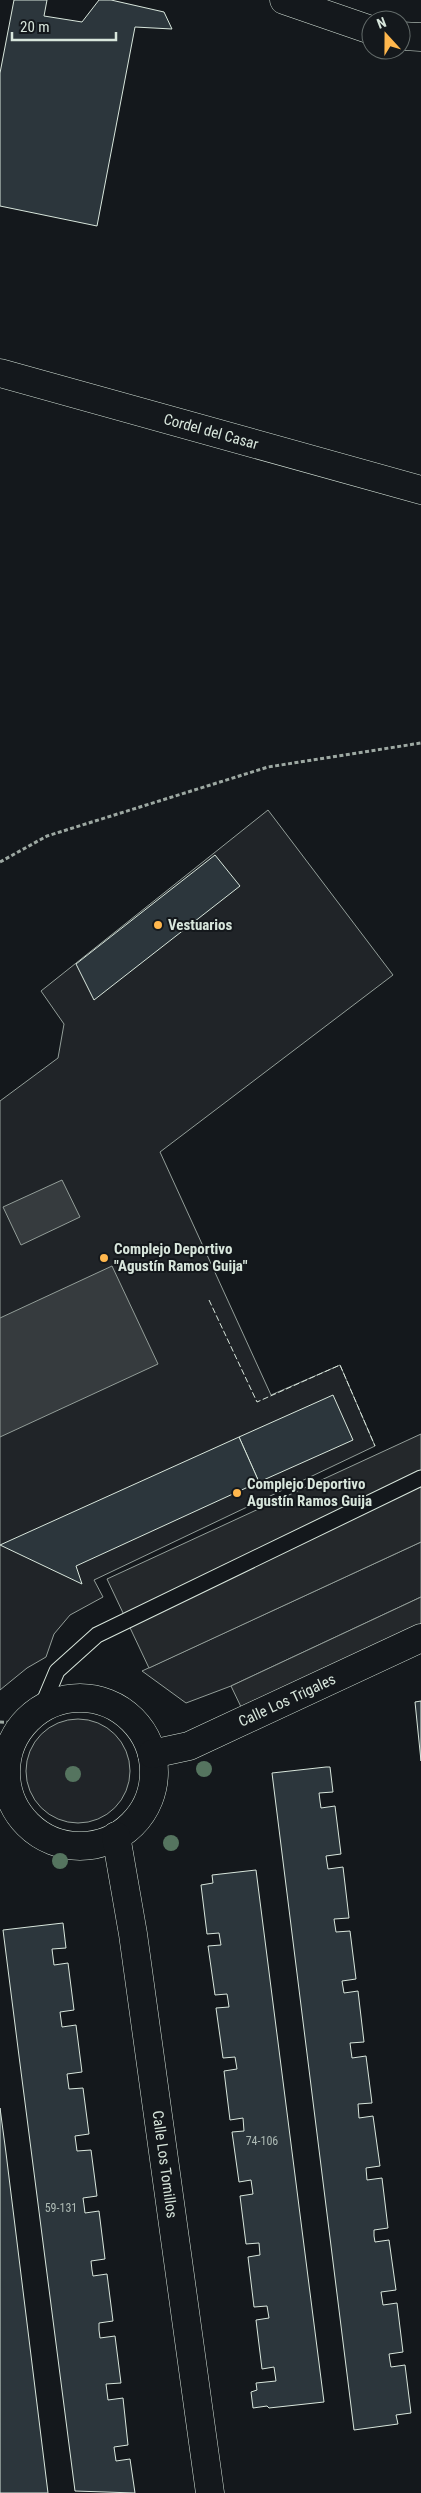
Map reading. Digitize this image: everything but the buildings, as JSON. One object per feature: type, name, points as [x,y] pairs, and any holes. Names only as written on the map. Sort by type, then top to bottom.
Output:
[{"type":"street","points":[[284,0],[361,27]]},
{"type":"street","name":"Cordel del Casar","points":[[0,373],[421,490]]},
{"type":"street","name":"Calle Los Trigales","points":[[152,1754],[189,1746],[421,1638]]},
{"type":"street","points":[[85,1698],[108,1703],[128,1715],[143,1733],[152,1754],[154,1778],[148,1801],[135,1821],[116,1836],[94,1844],[72,1845],[49,1839],[8,1814],[6,1765],[11,1743],[22,1718],[62,1700],[85,1698]]},
{"type":"street","name":"Calle Los Tomillos","points":[[116,1836],[133,1934],[210,2493]]},
{"type":"lane","points":[[22,1718],[57,1671],[97,1635],[421,1478]]},
{"type":"path","points":[[0,862],[47,836],[268,767],[421,743]]},
{"type":"shaded area","name":"Complejo Deportivo \"Agustín Ramos Guija\"","points":[[268,810],[393,975],[160,1152],[271,1395],[340,1365],[375,1446],[94,1580],[103,1597],[70,1615],[54,1634],[46,1657],[27,1668],[0,1690],[0,1101],[58,1058],[64,1024],[41,991]]},
{"type":"shaded area","points":[[62,1180],[80,1217],[21,1245],[3,1207]]},
{"type":"shaded area","points":[[112,1266],[158,1364],[0,1437],[0,1318]]},
{"type":"shaded area","points":[[421,1434],[421,1542],[149,1668],[107,1579]]},
{"type":"shaded area","points":[[421,1542],[421,1597],[231,1686],[186,1703],[142,1671]]},
{"type":"shaded area","points":[[421,1597],[421,1624],[242,1709],[231,1686]]},
{"type":"shaded area","points":[[78,1719],[98,1723],[115,1734],[126,1751],[130,1771],[126,1791],[115,1808],[98,1819],[78,1823],[58,1819],[41,1808],[30,1791],[26,1771],[30,1751],[41,1734],[58,1723]]},
{"type":"fence","points":[[209,1300],[257,1402],[340,1365],[375,1446]]},
{"type":"place","name":"Vestuarios","points":[[158,925]]},
{"type":"place","name":"Complejo Deportivo \"Agustín Ramos Guija\"","points":[[104,1258]]},
{"type":"place","name":"Complejo Deportivo Agustín Ramos Guija","points":[[237,1493]]}]
